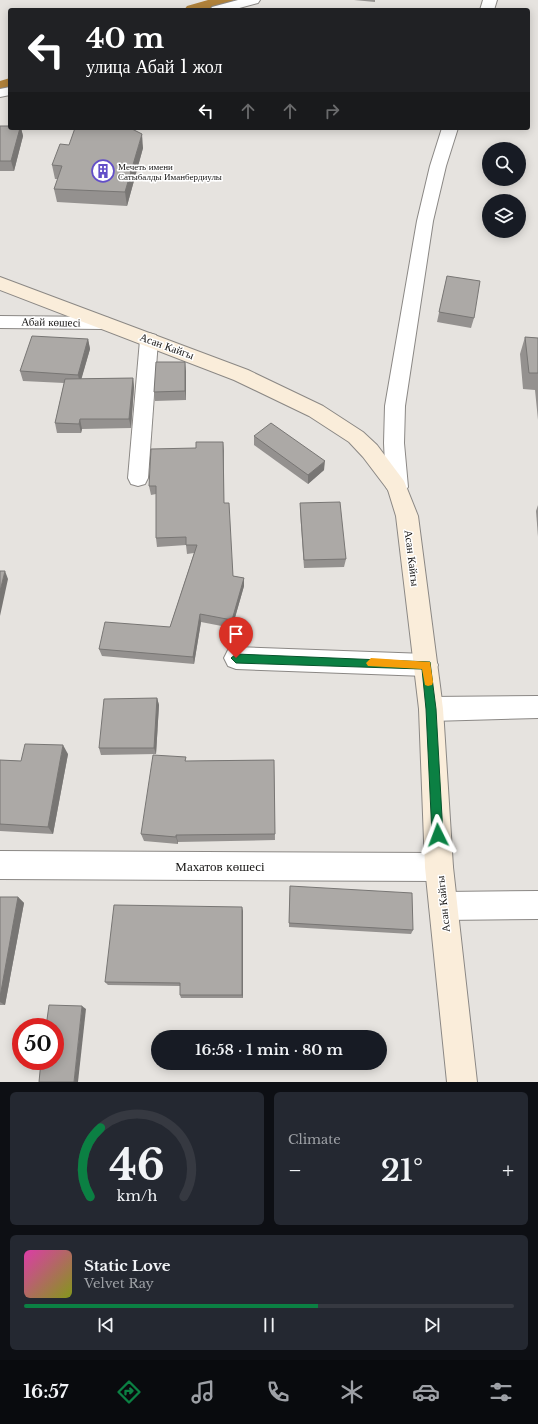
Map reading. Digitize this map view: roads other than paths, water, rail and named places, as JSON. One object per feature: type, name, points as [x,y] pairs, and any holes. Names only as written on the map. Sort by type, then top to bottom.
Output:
[{"type":"main road","name":"Асан Кайгы","points":[[0,283],[241,375],[316,411],[336,423],[360,442],[384,468],[397,487],[407,516],[431,709],[439,867],[462,1082]]},
{"type":"street","points":[[224,8],[253,0]]},
{"type":"street","points":[[397,487],[394,443],[395,406],[425,221],[438,166],[449,130]]},
{"type":"street","name":"Абай көшесі","points":[[0,322],[102,323]]},
{"type":"street","points":[[138,478],[149,340]]},
{"type":"street","points":[[236,658],[426,665]]},
{"type":"street","points":[[431,709],[538,707]]},
{"type":"street","name":"Махатов көшесі","points":[[0,865],[439,867]]},
{"type":"street","points":[[443,906],[538,905]]},
{"type":"waterway","points":[[200,8],[226,0]]},
{"type":"waterway","points":[[0,88],[8,85]]},
{"type":"place","name":"Мечеть имени Сатыбалды Иманбердиулы","points":[[103,171]]}]
